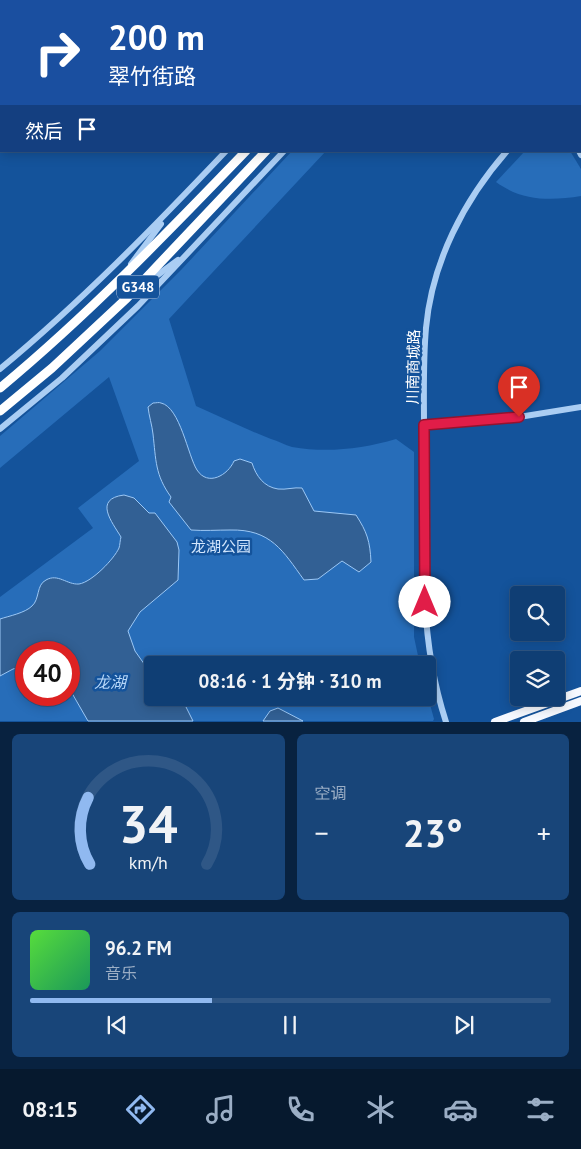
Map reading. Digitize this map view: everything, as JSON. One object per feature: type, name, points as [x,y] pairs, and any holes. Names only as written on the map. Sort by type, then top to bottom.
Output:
[{"type":"highway","name":"G348","points":[[0,388],[39,356],[115,285],[245,152]]},
{"type":"highway","name":"G348","points":[[0,411],[52,368],[128,298],[265,152]]},
{"type":"main road","points":[[495,722],[581,691]]},
{"type":"main road","points":[[524,722],[581,702]]},
{"type":"street","points":[[0,369],[30,344],[177,204],[225,152]]},
{"type":"street","points":[[0,429],[83,358],[138,306],[283,152]]},
{"type":"street","name":"川南商城路","points":[[446,722],[435,684],[426,635],[424,425],[426,327],[429,302],[436,276],[454,230],[465,208],[483,180],[506,152]]},
{"type":"street","points":[[115,285],[177,204]]},
{"type":"street","points":[[128,298],[194,248]]},
{"type":"street","points":[[424,425],[519,417],[581,407]]},
{"type":"green space","name":"龙湖公园","points":[[291,152],[325,152],[169,319],[196,406],[292,447],[318,450],[344,449],[396,439],[414,452],[414,637],[418,656],[144,656],[144,706],[430,706],[433,721],[0,721],[0,597],[93,528],[78,508],[139,461],[109,377],[0,468],[0,436],[100,351],[181,270]]},
{"type":"green space","points":[[524,152],[571,152],[581,169],[581,196],[558,199],[537,198],[516,193],[496,182]]},
{"type":"water","points":[[153,403],[161,403],[168,406],[173,413],[197,470],[202,475],[207,478],[217,477],[227,471],[234,461],[240,459],[252,463],[258,476],[273,488],[302,488],[314,511],[356,515],[367,537],[371,562],[359,572],[342,561],[318,579],[304,580],[282,551],[266,538],[256,533],[230,530],[191,530],[169,502],[171,497],[159,474],[148,407]]},
{"type":"water","name":"龙湖","points":[[124,495],[134,498],[149,513],[155,513],[177,542],[179,550],[178,580],[140,612],[128,631],[135,651],[144,664],[144,706],[186,706],[193,721],[88,721],[79,706],[80,641],[15,641],[15,669],[0,676],[0,619],[32,606],[41,585],[46,580],[59,578],[70,583],[79,584],[90,579],[108,564],[116,553],[121,537],[110,518],[107,506],[109,501]]},
{"type":"water","points":[[278,708],[303,721],[263,721],[270,711]]},
{"type":"route","points":[[425,602],[424,425],[519,417]]}]
